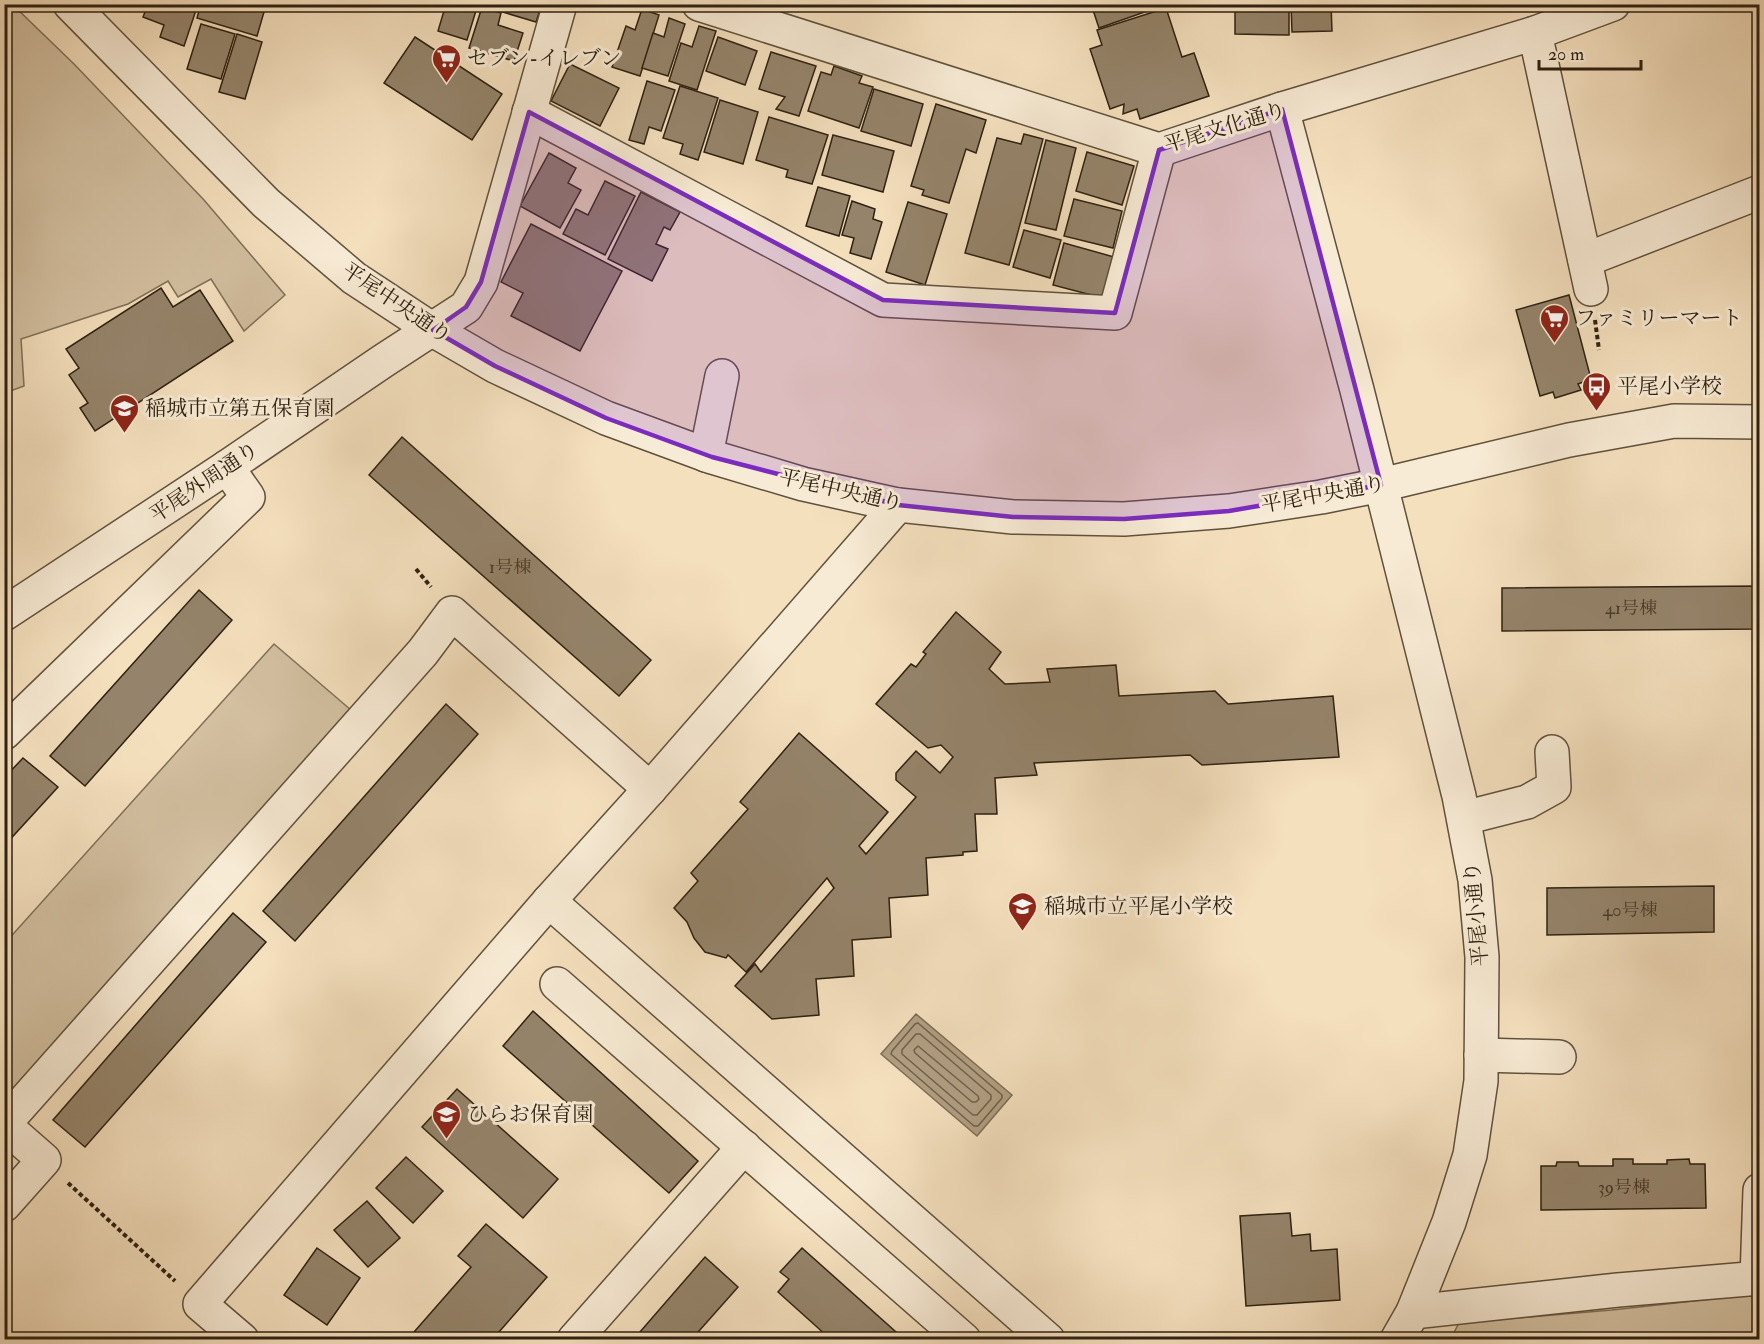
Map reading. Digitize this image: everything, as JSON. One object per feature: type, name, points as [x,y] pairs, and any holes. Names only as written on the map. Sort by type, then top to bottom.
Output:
[{"type":"street","name":"平尾中央通り","points":[[70,4],[100,18],[266,203],[354,278],[433,330],[495,366],[606,418],[706,455],[803,484],[898,505],[1013,517],[1124,519],[1228,511],[1321,496],[1381,485],[1569,440],[1674,422],[1760,422]]},
{"type":"street","name":"平尾外周通り","points":[[4,614],[466,308],[480,282],[560,4]]},
{"type":"street","name":"平尾文化通り","points":[[699,4],[1159,150],[1282,109],[1535,33],[1613,4]]},
{"type":"street","points":[[1535,33],[1588,275],[1760,192]]},
{"type":"street","name":"平尾小通り","points":[[1282,109],[1460,796],[1475,880],[1482,957],[1481,1081],[1470,1155],[1449,1222],[1413,1311],[1397,1340]]},
{"type":"street","points":[[529,112],[883,300],[1115,313],[1159,150]]},
{"type":"street","points":[[706,455],[722,376]]},
{"type":"street","points":[[4,733],[248,497],[228,467]]},
{"type":"street","points":[[242,1340],[200,1304],[898,505]]},
{"type":"street","points":[[4,1205],[44,1160],[4,1125],[423,652],[452,613],[650,789]]},
{"type":"street","points":[[1464,818],[1527,802],[1554,787],[1552,752]]},
{"type":"street","points":[[559,891],[1048,1340]]},
{"type":"street","points":[[557,984],[964,1340]]},
{"type":"street","points":[[1481,1055],[1559,1057]]},
{"type":"street","points":[[574,1340],[744,1147]]},
{"type":"street","points":[[1413,1311],[1618,1290],[1758,1279],[1760,1190]]},
{"type":"path","points":[[44,1160],[200,1304]]},
{"type":"highlighted area","points":[[1282,109],[1381,485],[1229,511],[1124,519],[1013,517],[898,505],[712,457],[606,418],[495,366],[433,330],[466,307],[481,282],[529,112],[883,300],[1115,313],[1159,150]]},
{"type":"shaded area","points":[[4,5],[13,5],[74,64],[204,200],[285,295],[244,331],[211,279],[178,297],[168,281],[128,304],[21,339],[24,386],[5,393]]},
{"type":"shaded area","points":[[274,644],[351,710],[5,1105],[5,943]]},
{"type":"shaded area","points":[[1759,1292],[1759,1339],[1450,1340],[1459,1323],[1612,1310]]},
{"type":"water","points":[[916,1014],[1012,1095],[977,1136],[881,1054]]},
{"type":"building","points":[[139,4],[198,4],[184,46],[160,37],[164,25],[143,17],[147,7]]},
{"type":"building","points":[[201,4],[237,4],[264,12],[257,36],[197,18]]},
{"type":"building","points":[[250,4],[274,4],[272,11]]},
{"type":"building","points":[[446,4],[478,4],[467,40],[438,31]]},
{"type":"building","points":[[486,4],[542,4],[536,22],[486,7]]},
{"type":"building","points":[[1091,4],[1158,4],[1159,7],[1099,28]]},
{"type":"building","points":[[1235,4],[1289,4],[1289,35],[1235,34]]},
{"type":"building","points":[[1291,4],[1331,4],[1332,31],[1292,32]]},
{"type":"building","points":[[482,7],[501,13],[498,25],[523,33],[514,61],[469,48]]},
{"type":"building","points":[[1166,8],[1182,57],[1194,53],[1209,96],[1140,119],[1137,109],[1123,114],[1124,104],[1110,109],[1090,49],[1102,45],[1097,30]]},
{"type":"building","points":[[642,9],[659,15],[640,76],[612,67],[626,26],[635,30]]},
{"type":"building","points":[[669,18],[685,24],[668,76],[642,68],[653,33],[664,37]]},
{"type":"building","points":[[201,24],[235,34],[221,79],[187,69]]},
{"type":"building","points":[[699,26],[716,31],[697,90],[669,81],[681,43],[692,47]]},
{"type":"building","points":[[237,34],[262,42],[245,99],[219,92]]},
{"type":"building","points":[[415,37],[502,94],[472,140],[384,83]]},
{"type":"building","points":[[718,37],[757,51],[745,85],[706,71]]},
{"type":"building","points":[[771,52],[816,66],[799,116],[776,109],[785,97],[759,89]]},
{"type":"building","points":[[570,64],[619,88],[600,126],[551,101]]},
{"type":"building","points":[[834,66],[862,76],[859,83],[873,87],[859,128],[808,111],[821,72],[831,75]]},
{"type":"building","points":[[647,81],[675,90],[661,131],[649,127],[644,144],[629,140]]},
{"type":"building","points":[[680,86],[718,98],[698,160],[680,154],[683,144],[663,138]]},
{"type":"building","points":[[874,89],[923,104],[911,146],[861,131]]},
{"type":"building","points":[[720,100],[758,112],[743,164],[704,152]]},
{"type":"building","points":[[936,104],[986,120],[976,153],[966,149],[949,203],[922,195],[924,190],[911,186]]},
{"type":"building","points":[[769,117],[828,135],[812,184],[786,177],[788,170],[756,160]]},
{"type":"building","points":[[1024,134],[1043,139],[1009,265],[965,253],[997,138],[1021,144]]},
{"type":"building","points":[[833,135],[894,151],[883,192],[822,175]]},
{"type":"building","points":[[1046,140],[1076,148],[1056,230],[1025,223]]},
{"type":"building","points":[[1087,152],[1134,166],[1122,205],[1076,191]]},
{"type":"building","points":[[549,153],[576,168],[568,183],[581,190],[560,228],[520,206]]},
{"type":"building","points":[[605,181],[635,196],[605,255],[563,234],[576,209],[588,215]]},
{"type":"building","points":[[818,187],[850,196],[839,236],[806,226]]},
{"type":"building","points":[[641,192],[680,212],[670,230],[664,227],[656,244],[668,249],[652,281],[608,259]]},
{"type":"building","points":[[1074,199],[1122,211],[1113,248],[1064,236]]},
{"type":"building","points":[[852,201],[875,209],[873,219],[882,222],[871,259],[850,253],[854,238],[842,235]]},
{"type":"building","points":[[908,202],[947,214],[925,285],[886,272]]},
{"type":"building","points":[[531,224],[622,271],[580,351],[511,316],[523,293],[501,282]]},
{"type":"building","points":[[1024,230],[1061,240],[1050,278],[1013,267]]},
{"type":"building","points":[[1064,243],[1114,257],[1103,298],[1053,285]]},
{"type":"building","points":[[161,288],[173,307],[200,290],[233,341],[95,431],[80,408],[88,403],[69,375],[79,368],[66,349]]},
{"type":"building","name":"ファミリーマート","points":[[1569,295],[1591,379],[1578,384],[1581,390],[1555,398],[1553,392],[1540,396],[1516,310]]},
{"type":"building","points":[[402,437],[651,660],[619,696],[369,475]]},
{"type":"building","points":[[1760,586],[1760,629],[1502,631],[1502,588]]},
{"type":"building","points":[[199,590],[232,620],[85,786],[50,756]]},
{"type":"building","points":[[956,612],[1001,652],[989,669],[1005,684],[1050,682],[1047,669],[1116,665],[1119,696],[1215,691],[1228,704],[1333,696],[1339,757],[1202,765],[1190,755],[1034,763],[1037,775],[995,778],[997,814],[975,814],[977,851],[963,852],[963,855],[926,858],[928,895],[889,898],[891,937],[852,940],[854,976],[816,979],[819,1015],[772,1019],[735,986],[755,964],[761,972],[834,888],[827,878],[746,972],[728,955],[726,958],[705,952],[694,938],[687,922],[674,908],[698,881],[691,873],[748,809],[740,802],[799,733],[888,812],[859,846],[866,854],[916,797],[896,780],[896,773],[916,751],[940,773],[953,757],[941,745],[928,748],[876,704],[911,664],[916,667],[926,654],[923,652]]},
{"type":"building","points":[[446,704],[478,734],[295,941],[263,911]]},
{"type":"building","points":[[23,758],[58,787],[4,846],[4,778]]},
{"type":"building","points":[[1714,886],[1714,932],[1547,935],[1547,888]]},
{"type":"building","points":[[233,913],[266,942],[85,1147],[53,1120]]},
{"type":"building","points":[[533,1011],[698,1161],[669,1193],[503,1046]]},
{"type":"building","points":[[457,1089],[558,1179],[523,1218],[422,1127]]},
{"type":"building","points":[[406,1157],[443,1191],[413,1223],[376,1188]]},
{"type":"building","points":[[1613,1159],[1633,1159],[1633,1164],[1667,1164],[1667,1160],[1689,1159],[1690,1164],[1705,1164],[1706,1208],[1541,1210],[1541,1166],[1556,1166],[1557,1162],[1578,1162],[1579,1166],[1613,1166]]},
{"type":"building","points":[[367,1201],[400,1238],[368,1267],[334,1230]]},
{"type":"building","points":[[1290,1213],[1292,1236],[1310,1234],[1311,1251],[1337,1249],[1340,1300],[1246,1306],[1240,1216]]},
{"type":"building","points":[[486,1224],[547,1277],[492,1340],[407,1340],[471,1267],[458,1256]]},
{"type":"building","points":[[317,1248],[360,1278],[327,1325],[284,1295]]},
{"type":"building","points":[[802,1248],[905,1340],[831,1340],[778,1292],[789,1279],[780,1272]]},
{"type":"building","points":[[705,1257],[738,1287],[691,1340],[633,1340]]},
{"type":"place","name":"セブン-イレブン","points":[[446,84]]},
{"type":"place","name":"ファミリーマート","points":[[1554,344]]},
{"type":"place","name":"平尾小学校","points":[[1596,412]]},
{"type":"place","name":"稲城市立第五保育園","points":[[124,434]]},
{"type":"place","name":"稲城市立平尾小学校","points":[[1023,932]]},
{"type":"place","name":"ひらお保育園","points":[[446,1140]]}]
